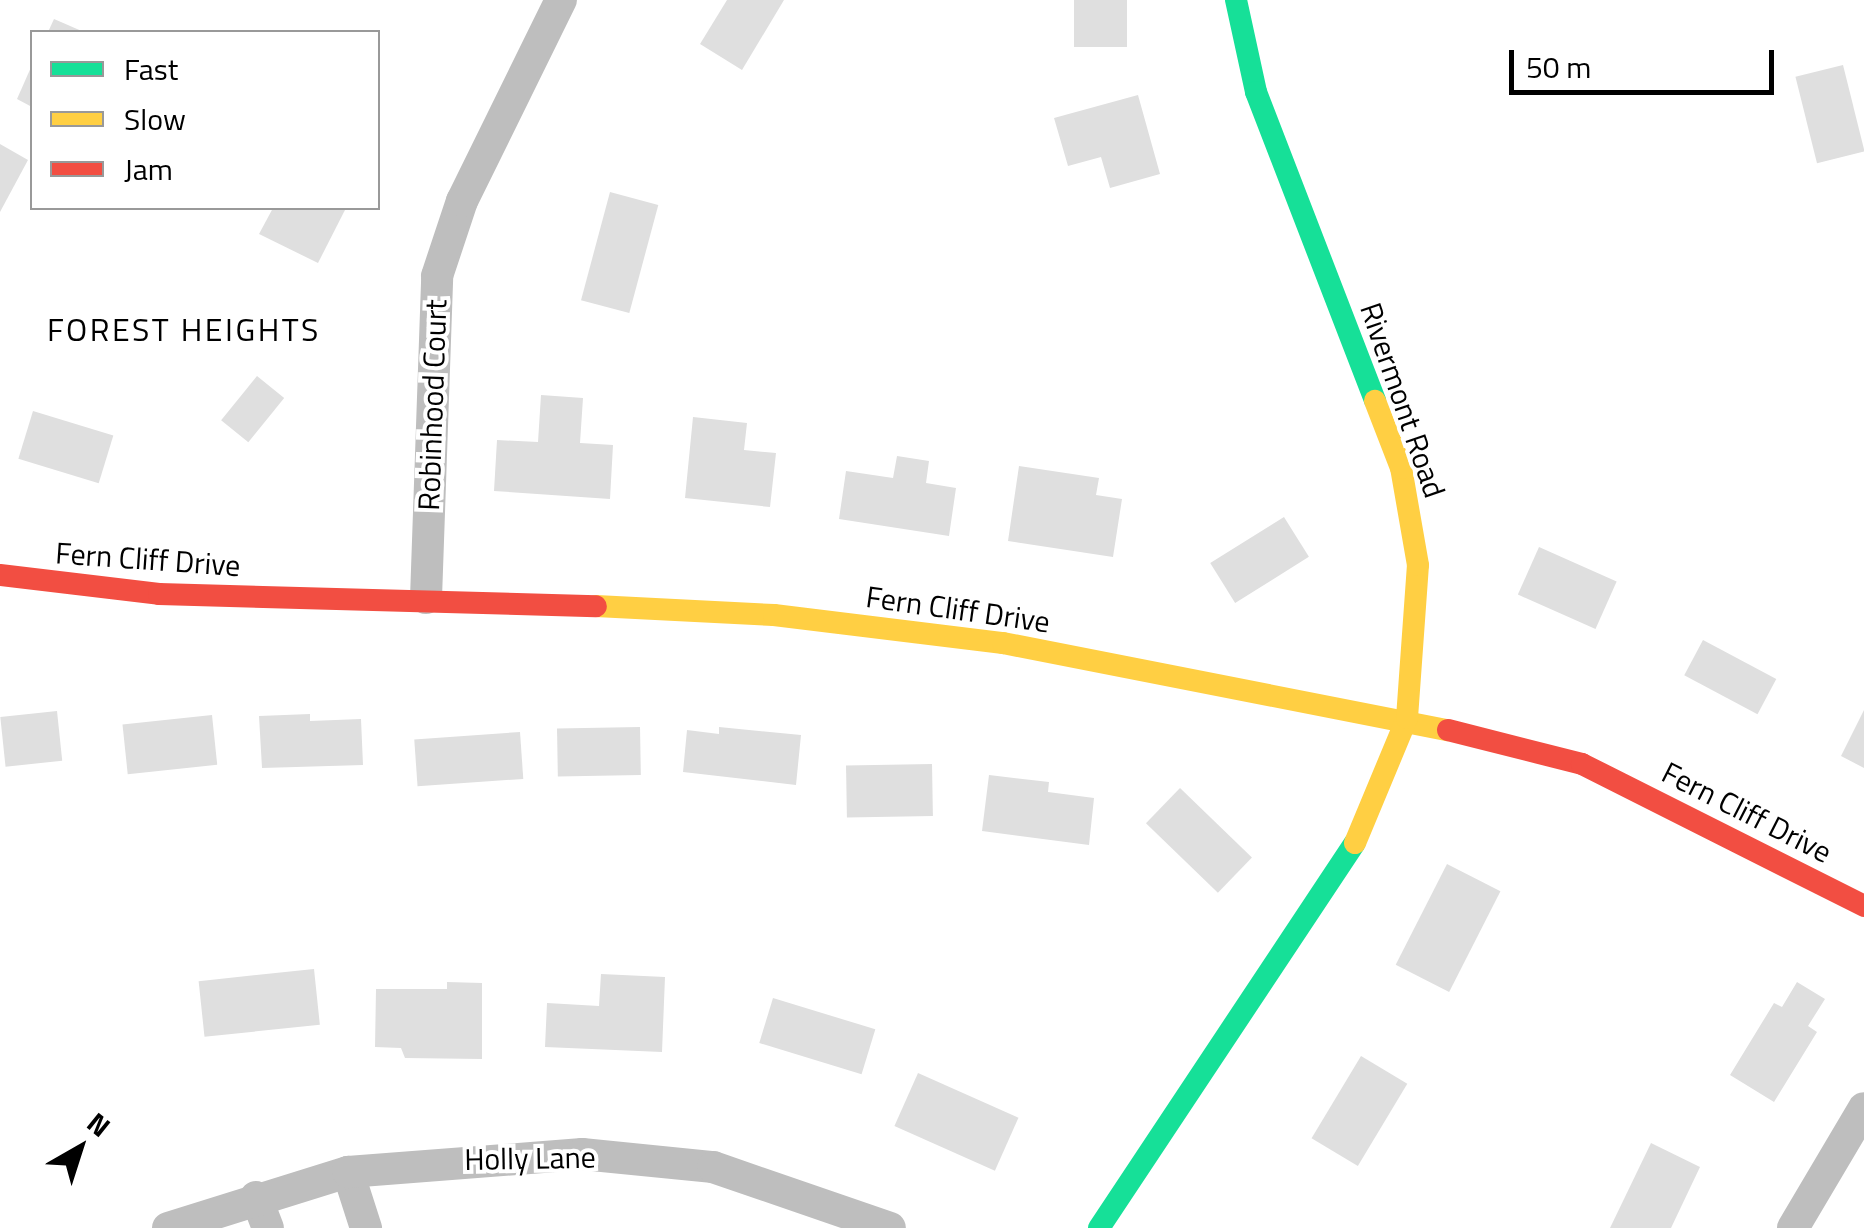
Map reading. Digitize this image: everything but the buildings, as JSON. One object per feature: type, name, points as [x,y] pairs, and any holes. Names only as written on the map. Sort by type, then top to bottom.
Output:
[{"type":"street","name":"Robinhood Court","points":[[426,598],[437,276],[462,202],[561,0]]},
{"type":"street","name":"Rivermont Road","points":[[1099,1228],[1366,826],[1406,718],[1418,564],[1402,468],[1256,92],[1236,0]]},
{"type":"street","name":"Fern Cliff Drive","points":[[0,576],[160,594],[426,598],[774,615],[891,628],[1406,718],[1582,764],[1864,906]]},
{"type":"street","points":[[1792,1228],[1864,1108]]},
{"type":"street","name":"Holly Lane","points":[[168,1228],[256,1197],[348,1172],[505,1156],[651,1158],[769,1182],[890,1228]]},
{"type":"street","points":[[348,1172],[366,1228]]},
{"type":"street","points":[[256,1197],[268,1228]]},
{"type":"traffic: fast","points":[[1236,0],[1256,92],[1375,401]]},
{"type":"traffic: fast","points":[[1099,1228],[1355,843]]},
{"type":"traffic: slow","points":[[1355,843],[1407,718],[1418,565],[1401,468],[1375,401]]},
{"type":"traffic: slow","points":[[596,606],[774,615],[1003,643],[1448,730]]},
{"type":"traffic: jam","points":[[0,575],[159,594],[596,606]]},
{"type":"traffic: jam","points":[[1448,730],[1582,764],[1864,906]]},
{"type":"district","name":"FOREST HEIGHTS","points":[[184,329]]}]
